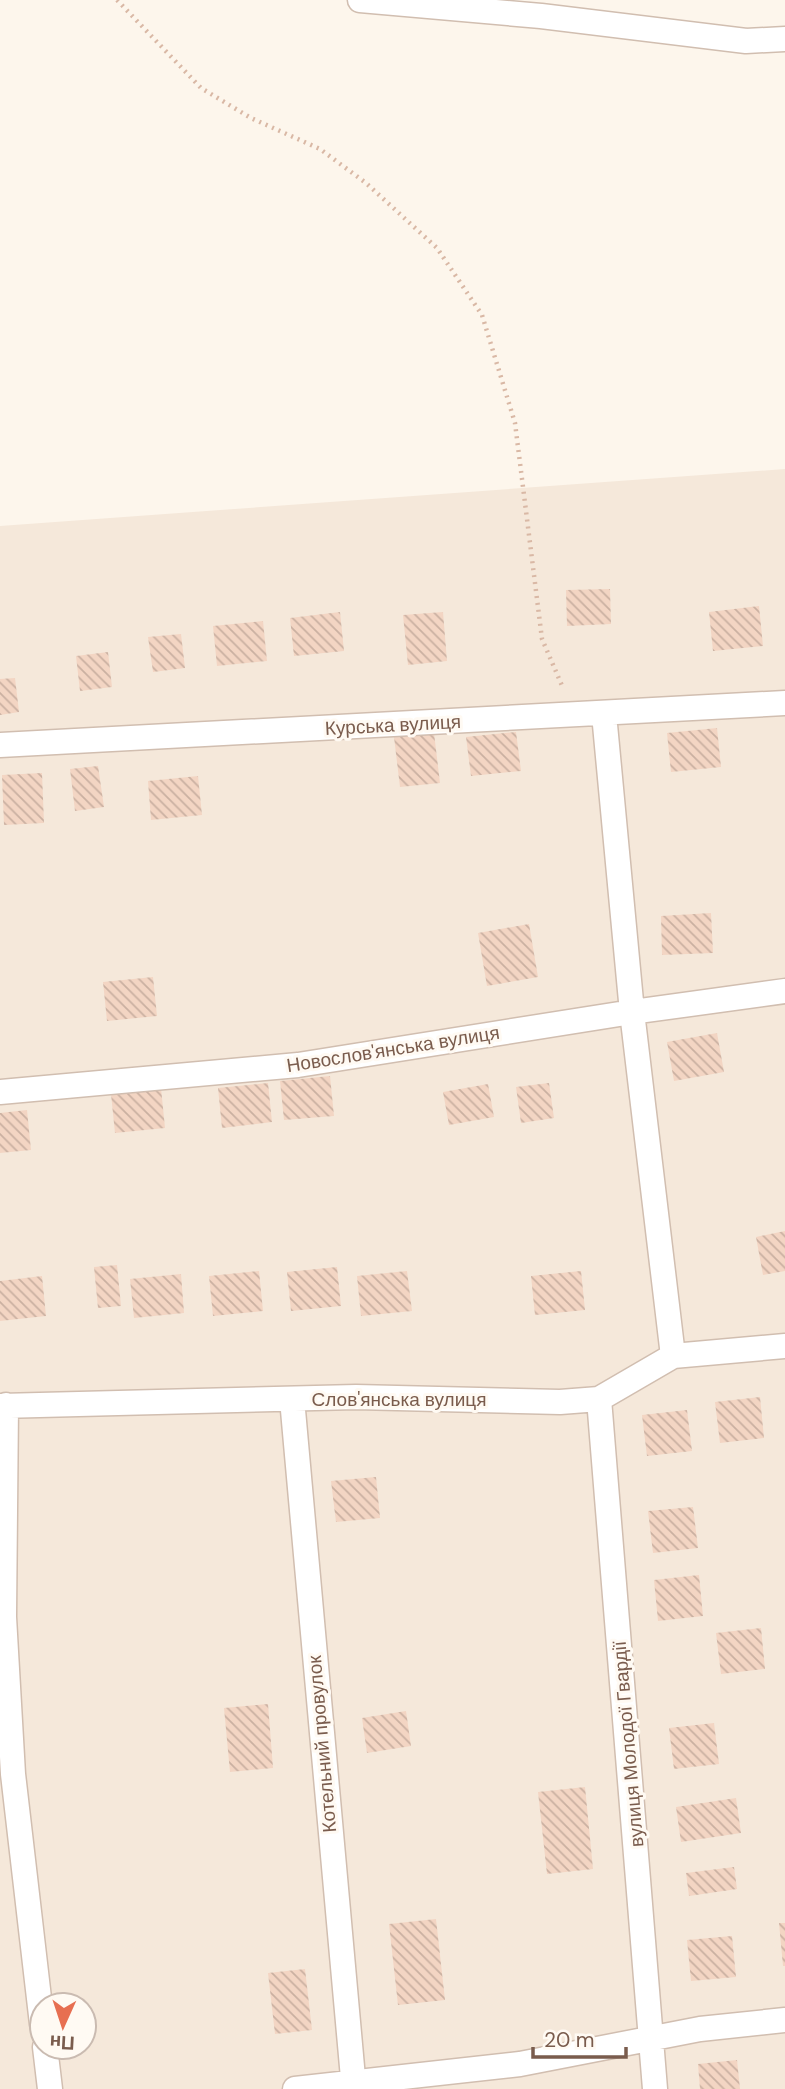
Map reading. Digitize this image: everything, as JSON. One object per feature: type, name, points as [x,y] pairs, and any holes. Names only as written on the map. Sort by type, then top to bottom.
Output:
[{"type":"street","points":[[360,0],[541,16],[746,41],[785,39]]},
{"type":"street","name":"Курська вулиця","points":[[0,745],[785,703]]},
{"type":"street","points":[[604,714],[632,1012],[674,1356]]},
{"type":"street","name":"Новослов'янська вулиця","points":[[0,1093],[298,1065],[632,1012],[785,991]]},
{"type":"street","name":"Слов'янська вулиця","points":[[3,1406],[410,1398],[560,1402],[599,1399],[674,1356],[785,1346]]},
{"type":"street","name":"Котельний провулок","points":[[292,1399],[354,2087]]},
{"type":"street","name":"вулиця Молодої Гвардії","points":[[599,1399],[655,2089]]},
{"type":"street","points":[[3,1406],[6,1774],[37,1991]]},
{"type":"street","points":[[295,2089],[354,2087],[520,2064],[700,2029],[785,2020]]},
{"type":"street","points":[[47,2061],[50,2089]]},
{"type":"path","points":[[117,0],[201,88],[251,118],[320,149],[366,183],[437,248],[482,315],[515,424],[542,639],[577,716]]},
{"type":"shaded area","points":[[785,469],[785,2089],[0,2089],[0,526]]},
{"type":"building","points":[[610,589],[611,624],[567,626],[566,590]]},
{"type":"building","points":[[759,606],[763,646],[713,651],[709,612]]},
{"type":"building","points":[[340,612],[344,651],[294,656],[290,618]]},
{"type":"building","points":[[443,612],[447,661],[408,665],[403,615]]},
{"type":"building","points":[[263,621],[267,661],[217,666],[213,626]]},
{"type":"building","points":[[181,634],[185,668],[153,672],[148,637]]},
{"type":"building","points":[[108,652],[112,687],[80,691],[76,656]]},
{"type":"building","points":[[15,678],[19,712],[0,715],[0,679]]},
{"type":"building","points":[[717,728],[721,767],[671,772],[667,733]]},
{"type":"building","points":[[516,732],[521,771],[471,776],[466,737]]},
{"type":"building","points":[[434,733],[440,783],[400,787],[394,737]]},
{"type":"building","points":[[98,766],[104,807],[75,811],[70,769]]},
{"type":"building","points":[[42,773],[44,823],[4,825],[2,775]]},
{"type":"building","points":[[198,776],[202,815],[151,820],[148,781]]},
{"type":"building","points":[[711,913],[713,953],[662,955],[661,916]]},
{"type":"building","points":[[529,924],[538,977],[487,986],[478,933]]},
{"type":"building","points":[[153,977],[157,1016],[107,1021],[103,982]]},
{"type":"building","points":[[717,1033],[724,1072],[674,1081],[667,1042]]},
{"type":"building","points":[[330,1076],[334,1116],[284,1120],[280,1081]]},
{"type":"building","points":[[268,1083],[272,1122],[222,1128],[218,1088]]},
{"type":"building","points":[[549,1083],[554,1118],[521,1123],[516,1087]]},
{"type":"building","points":[[488,1084],[494,1117],[449,1125],[443,1092]]},
{"type":"building","points":[[161,1088],[165,1128],[115,1133],[111,1094]]},
{"type":"building","points":[[27,1110],[31,1150],[0,1153],[0,1113]]},
{"type":"building","points":[[785,1231],[785,1271],[763,1275],[756,1237]]},
{"type":"building","points":[[117,1265],[121,1306],[98,1308],[94,1267]]},
{"type":"building","points":[[337,1267],[341,1306],[291,1311],[287,1272]]},
{"type":"building","points":[[259,1271],[263,1311],[213,1316],[209,1276]]},
{"type":"building","points":[[407,1271],[412,1311],[361,1316],[357,1276]]},
{"type":"building","points":[[581,1271],[585,1310],[535,1315],[531,1276]]},
{"type":"building","points":[[181,1274],[184,1313],[134,1318],[130,1279]]},
{"type":"building","points":[[42,1276],[46,1316],[0,1321],[0,1281]]},
{"type":"building","points":[[760,1397],[764,1438],[720,1443],[715,1402]]},
{"type":"building","points":[[687,1410],[692,1451],[647,1456],[642,1415]]},
{"type":"building","points":[[376,1477],[380,1518],[336,1522],[331,1481]]},
{"type":"building","points":[[693,1507],[698,1548],[653,1553],[648,1511]]},
{"type":"building","points":[[699,1575],[703,1616],[658,1621],[654,1580]]},
{"type":"building","points":[[761,1628],[765,1669],[721,1674],[716,1633]]},
{"type":"building","points":[[268,1704],[273,1768],[230,1772],[224,1708]]},
{"type":"building","points":[[406,1711],[411,1746],[367,1753],[362,1718]]},
{"type":"building","points":[[714,1723],[719,1764],[674,1769],[669,1728]]},
{"type":"building","points":[[585,1787],[593,1869],[547,1874],[538,1792]]},
{"type":"building","points":[[736,1798],[741,1833],[681,1842],[676,1807]]},
{"type":"building","points":[[734,1867],[737,1889],[689,1896],[686,1873]]},
{"type":"building","points":[[436,1919],[445,2000],[398,2005],[389,1924]]},
{"type":"building","points":[[779,1923],[785,1923],[785,1966],[783,1966]]},
{"type":"building","points":[[732,1936],[736,1977],[691,1981],[687,1940]]},
{"type":"building","points":[[305,1969],[312,2030],[275,2034],[268,1973]]},
{"type":"building","points":[[737,2060],[740,2089],[700,2089],[698,2064]]}]
